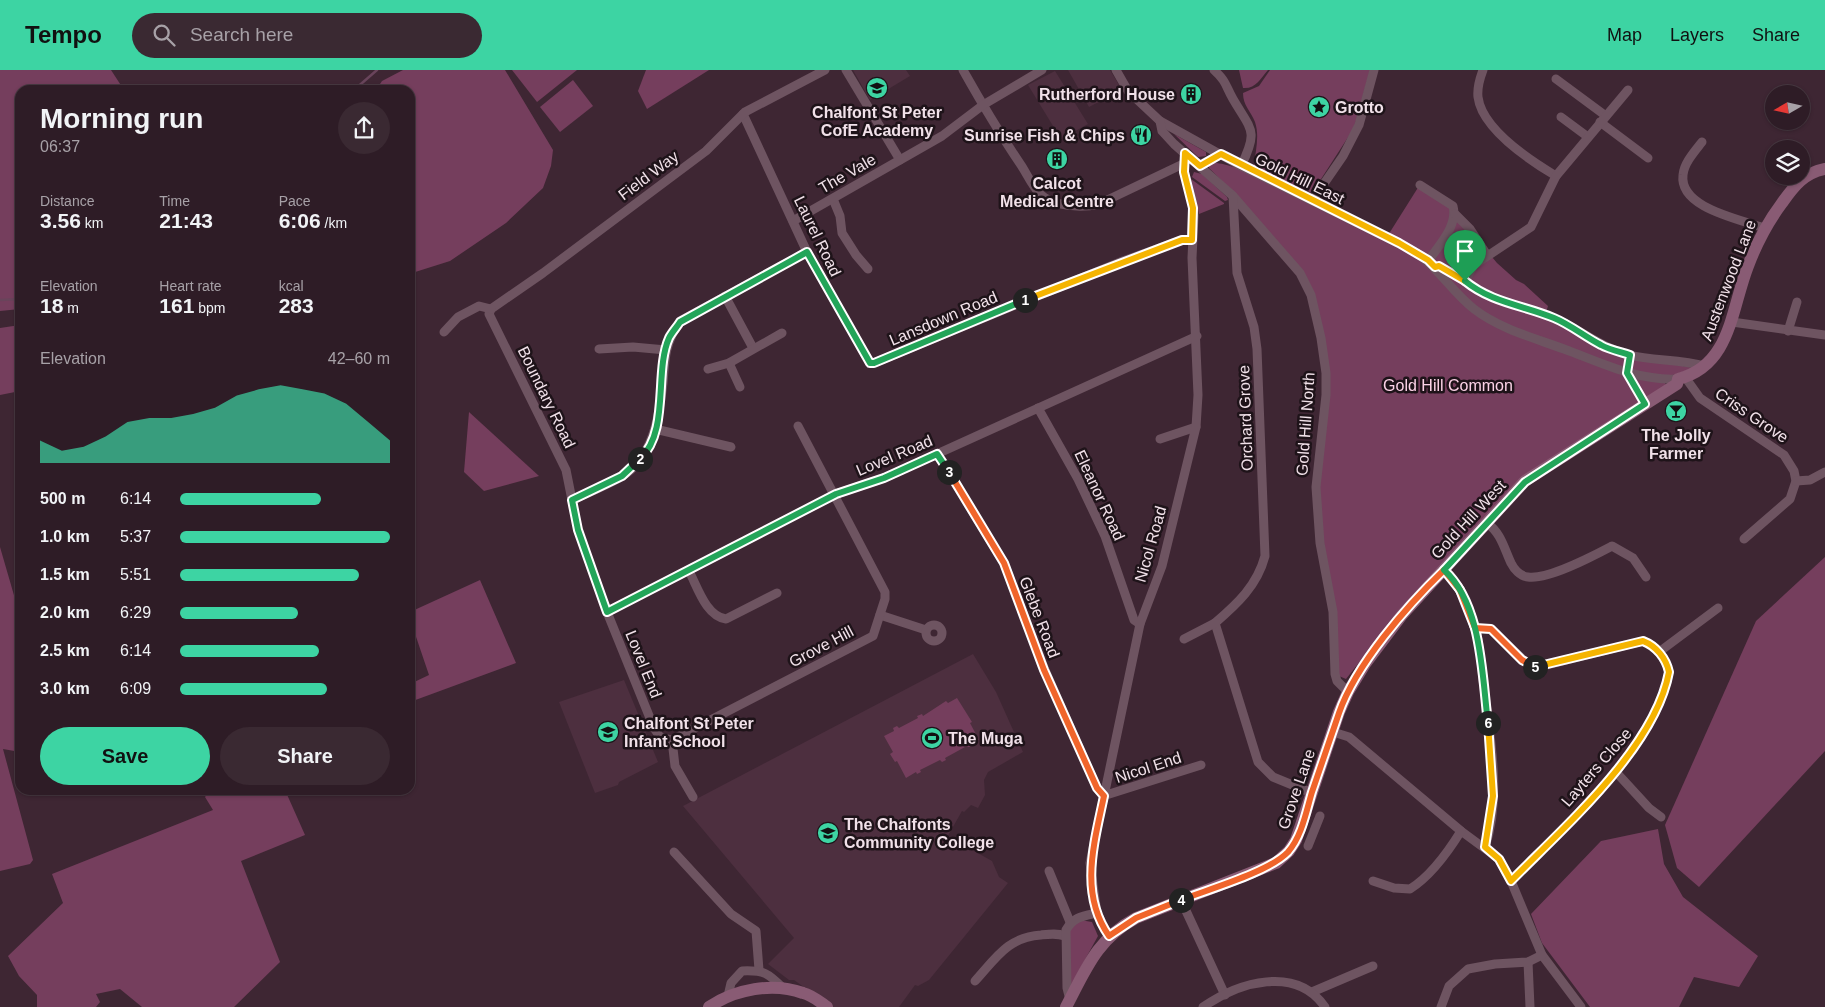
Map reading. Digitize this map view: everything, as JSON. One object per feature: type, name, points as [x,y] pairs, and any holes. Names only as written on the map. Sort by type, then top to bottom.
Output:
[{"type":"street","name":"Field Way","points":[[491,309],[543,273],[706,151],[743,114],[825,70]]},
{"type":"street","points":[[846,70],[900,160]]},
{"type":"street","points":[[963,70],[1040,194],[1063,204],[1084,206],[1098,204],[1183,164]]},
{"type":"street","name":"The Vale","points":[[793,221],[942,136],[983,105],[1042,70]]},
{"type":"street","points":[[1116,70],[1128,91],[1160,121]]},
{"type":"street","points":[[1214,70],[1226,81],[1250,129],[1251,146],[1241,166]]},
{"type":"street","points":[[1312,201],[1342,156],[1359,125],[1374,70]]},
{"type":"street","points":[[1483,70],[1478,96],[1481,109],[1490,122],[1530,159],[1556,176]]},
{"type":"street","points":[[1556,79],[1648,158]]},
{"type":"street","points":[[1462,298],[1465,281],[1474,265],[1531,227],[1556,176],[1628,90]]},
{"type":"street","name":"Laurel Road","points":[[743,114],[807,252],[866,360],[874,363]]},
{"type":"street","points":[[1561,116],[1588,137]]},
{"type":"street","name":"Gold Hill North","points":[[1160,121],[1162,131],[1233,196],[1300,273],[1311,295],[1321,338],[1326,395],[1316,487],[1316,514],[1333,612],[1337,681],[1348,692]]},
{"type":"street","name":"Gold Hill East","points":[[1160,121],[1241,166],[1399,243],[1432,264],[1462,298],[1495,322],[1627,373],[1657,379],[1681,378]]},
{"type":"street","points":[[1702,142],[1686,165],[1682,175],[1687,194],[1705,207],[1764,228]]},
{"type":"street","name":"Nicol Road","points":[[1109,936],[1097,913],[1090,863],[1140,624],[1162,566],[1196,427],[1198,395],[1192,240],[1193,208],[1183,164],[1185,153]]},
{"type":"street","points":[[1200,166],[1221,154]]},
{"type":"street","name":"Austenwood Lane","points":[[1681,378],[1705,366],[1719,350],[1732,322],[1747,268],[1764,228],[1795,185],[1811,172],[1825,169]]},
{"type":"street","points":[[1420,185],[1453,206],[1455,214],[1470,229],[1487,255]]},
{"type":"street","name":"Orchard Grove","points":[[1184,638],[1214,623],[1243,598],[1261,571],[1266,556],[1257,348],[1254,327],[1236,273],[1233,196]]},
{"type":"street","points":[[833,199],[840,216],[842,233],[856,255],[868,269]]},
{"type":"street","points":[[1455,214],[1432,264],[1439,266],[1480,292],[1499,301],[1553,318],[1574,327],[1601,346],[1630,355],[1705,366]]},
{"type":"street","name":"Lansdown Road","points":[[874,363],[1122,261],[1182,240],[1192,240]]},
{"type":"street","points":[[572,500],[622,476],[646,454],[655,429],[669,337],[680,322],[807,252]]},
{"type":"street","points":[[725,296],[753,348]]},
{"type":"street","points":[[1788,331],[1797,302]]},
{"type":"street","points":[[444,332],[458,318],[479,306],[491,309]]},
{"type":"street","name":"Boundary Road","points":[[491,309],[489,314],[566,470],[572,500]]},
{"type":"street","points":[[1732,322],[1825,335]]},
{"type":"street","points":[[708,369],[729,363],[753,348],[782,334]]},
{"type":"street","name":"Lovel Road","points":[[607,612],[836,494],[884,478],[1197,336]]},
{"type":"street","points":[[599,349],[633,347],[666,350]]},
{"type":"street","points":[[1630,355],[1627,373],[1645,404]]},
{"type":"street","points":[[729,363],[740,387]]},
{"type":"street","name":"Gold Hill West","points":[[1333,732],[1348,692],[1365,664],[1402,615],[1525,482],[1677,384],[1681,378]]},
{"type":"street","name":"Criss Grove","points":[[1681,378],[1700,398],[1784,455],[1794,471],[1796,481]]},
{"type":"street","name":"Eleanor Road","points":[[1038,408],[1078,479],[1105,536],[1134,620],[1140,624]]},
{"type":"street","name":"Grove Hill","points":[[672,740],[872,636],[880,615],[885,592],[836,494],[798,426]]},
{"type":"street","points":[[1160,439],[1196,427]]},
{"type":"street","points":[[655,429],[731,447]]},
{"type":"street","name":"Glebe Road","points":[[937,454],[1004,563],[1044,670],[1097,788],[1104,796]]},
{"type":"street","points":[[1744,539],[1790,499],[1796,481],[1810,480],[1825,472]]},
{"type":"street","name":"Lovel End","points":[[572,500],[578,530],[607,612],[654,728],[660,737],[672,740]]},
{"type":"street","points":[[1487,523],[1501,538],[1511,563],[1522,575],[1529,577],[1555,571],[1612,546],[1633,558],[1646,576]]},
{"type":"street","points":[[1444,570],[1460,590],[1475,628],[1493,779],[1488,839],[1485,847]]},
{"type":"street","points":[[689,571],[711,612],[719,618],[726,619],[777,593]]},
{"type":"street","points":[[1475,628],[1491,629],[1522,660],[1531,667],[1538,667],[1643,641],[1650,644],[1658,652],[1718,608]]},
{"type":"street","points":[[880,615],[926,630]]},
{"type":"street","points":[[1214,623],[1258,762],[1273,777],[1312,793]]},
{"type":"street","name":"Layters Close","points":[[1511,881],[1615,771],[1646,732],[1668,679],[1668,666],[1658,652]]},
{"type":"street","points":[[1333,732],[1349,737],[1461,831],[1499,859],[1511,881],[1542,955],[1581,1007]]},
{"type":"street","name":"Grove Lane","points":[[1068,1004],[1089,963],[1109,936],[1136,918],[1276,863],[1288,851],[1308,826],[1312,793],[1333,732]]},
{"type":"street","points":[[672,740],[675,766],[693,797]]},
{"type":"street","name":"Nicol End","points":[[1104,796],[1201,765]]},
{"type":"street","points":[[1615,771],[1649,808],[1661,817]]},
{"type":"street","points":[[1308,846],[1308,826],[1320,816]]},
{"type":"street","points":[[1373,881],[1403,890],[1410,889],[1429,872],[1461,831]]},
{"type":"street","points":[[674,852],[732,914],[756,931],[759,970]]},
{"type":"street","points":[[1049,871],[1070,922],[1078,917],[1097,913]]},
{"type":"street","points":[[1181,900],[1225,995]]},
{"type":"street","name":"Grove Lane","points":[[1068,1004],[1065,936],[1070,922]]},
{"type":"street","points":[[975,981],[1006,947],[1015,940],[1028,936],[1058,933],[1065,936]]},
{"type":"street","points":[[1441,1007],[1448,986],[1468,969],[1495,964],[1528,962],[1542,955]]},
{"type":"street","points":[[1528,962],[1530,1007]]},
{"type":"street","points":[[1312,992],[1373,966]]},
{"type":"street","points":[[728,996],[731,983],[742,971],[759,970],[771,976],[783,988]]},
{"type":"street","points":[[1203,1007],[1225,995],[1253,984],[1275,982],[1298,984],[1312,992],[1325,1007]]},
{"type":"street","points":[[709,1007],[728,996],[756,988],[783,988],[804,993],[827,1007]]},
{"type":"shaded area","name":"Chalfont St Peter CofE Academy","points":[[853,70],[906,70],[910,76],[870,100]]},
{"type":"shaded area","points":[[1068,70],[1110,70],[1122,90],[1089,107]]},
{"type":"shaded area","points":[[1055,71],[1088,124],[1061,139],[1028,85]]},
{"type":"shaded area","name":"The Chalfonts Community College","points":[[973,654],[996,692],[1023,752],[988,772],[984,780],[985,795],[978,808],[971,805],[964,812],[962,811],[945,841],[955,847],[958,842],[992,861],[999,877],[1008,883],[929,980],[918,986],[915,985],[899,1007],[832,1007],[794,980],[789,980],[768,964],[794,938],[683,806]]},
{"type":"shaded area","name":"Chalfont St Peter Infant School","points":[[624,680],[658,762],[619,782],[618,785],[595,793],[559,702]]},
{"type":"green space","points":[[0,70],[111,70],[121,85],[15,85],[15,310],[0,311]]},
{"type":"green space","points":[[403,70],[505,70],[553,150],[551,166],[543,188],[506,223],[450,261],[415,272],[415,85],[379,85],[382,81]]},
{"type":"green space","points":[[512,70],[577,70],[537,102]]},
{"type":"green space","points":[[646,70],[709,70],[647,109],[638,91]]},
{"type":"green space","points":[[1239,70],[1268,70],[1255,85],[1243,88]]},
{"type":"green space","points":[[1270,70],[1370,70],[1354,128],[1312,193],[1254,167],[1257,139],[1256,128],[1255,122],[1244,101],[1243,93],[1259,86]]},
{"type":"green space","points":[[573,80],[593,106],[560,132],[540,107]]},
{"type":"green space","points":[[1174,134],[1206,152],[1206,156],[1198,157]]},
{"type":"green space","name":"Gold Hill Common","points":[[1213,163],[1226,165],[1271,182],[1385,240],[1419,186],[1448,204],[1497,263],[1548,306],[1545,316],[1599,348],[1617,354],[1694,368],[1670,376],[1665,383],[1667,387],[1530,473],[1400,611],[1346,679],[1339,676],[1318,490],[1327,410],[1311,288],[1232,191],[1209,168],[1209,165]]},
{"type":"green space","points":[[1194,172],[1202,174],[1228,200],[1225,201],[1192,177]]},
{"type":"green space","points":[[1191,179],[1224,203],[1224,204],[1199,214]]},
{"type":"green space","points":[[15,326],[15,392],[0,395],[0,328]]},
{"type":"green space","points":[[469,412],[539,476],[484,491],[464,472]]},
{"type":"green space","points":[[0,547],[15,599],[15,751],[3,749],[33,860],[30,864],[0,871]]},
{"type":"green space","points":[[1825,557],[1825,751],[1699,887],[1677,868],[1665,825],[1756,621]]},
{"type":"green space","points":[[480,580],[516,663],[415,700],[415,682],[429,675],[415,634],[415,610]]},
{"type":"green space","name":"The Muga","points":[[957,698],[972,722],[970,723],[979,740],[969,745],[970,747],[965,747],[945,758],[946,760],[942,762],[940,760],[920,770],[921,772],[917,774],[916,772],[906,778],[897,761],[895,762],[890,754],[893,752],[884,736],[894,731],[893,728],[897,726],[899,728],[918,718],[917,716],[922,714],[923,716],[946,701],[948,703]]},
{"type":"green space","points":[[206,795],[287,795],[305,835],[241,861],[280,962],[234,1007],[142,1007],[120,989],[96,994],[100,1002],[96,1007],[37,1007],[37,995],[19,976],[8,956],[63,903],[52,874],[213,810],[205,797]]},
{"type":"green space","points":[[1658,829],[1664,864],[1683,897],[1758,956],[1739,987],[1694,977],[1679,1007],[1590,1007],[1542,943],[1531,914],[1601,841]]},
{"type":"green space","points":[[1080,920],[1092,922],[1098,936],[1071,985],[1069,930]]},
{"type":"waterway","points":[[360,85],[377,70]]},
{"type":"waterway","points":[[0,300],[15,299]]},
{"type":"place","name":"Chalfont St Peter CofE Academy","points":[[877,88]]},
{"type":"place","name":"Rutherford House","points":[[1191,94]]},
{"type":"place","name":"Grotto","points":[[1319,107]]},
{"type":"place","name":"Sunrise Fish & Chips","points":[[1141,135]]},
{"type":"place","name":"Calcot Medical Centre","points":[[1057,159]]},
{"type":"place","name":"The Jolly Farmer","points":[[1676,411]]},
{"type":"place","name":"Chalfont St Peter Infant School","points":[[608,732]]},
{"type":"place","name":"The Muga","points":[[932,738]]},
{"type":"place","name":"The Chalfonts Community College","points":[[828,833]]},
{"type":"route","points":[[1465,281],[1439,266],[1435,267],[1428,260],[1399,243],[1256,174],[1221,154],[1200,166],[1185,153],[1184,172],[1192,199],[1194,216],[1192,240],[1182,240],[1122,261],[874,363],[866,360],[807,252],[693,313],[680,322],[669,337],[655,429],[646,454],[622,476],[572,500],[578,530],[607,612],[836,494],[884,478],[937,454],[1004,563],[1044,670],[1097,788],[1104,796],[1090,863],[1090,876],[1097,913],[1102,926],[1109,936],[1136,918],[1276,863],[1288,851],[1296,840],[1339,712],[1348,692],[1365,664],[1402,615],[1444,570],[1451,576],[1460,590],[1475,628],[1484,627],[1491,629],[1531,667],[1546,666],[1632,643],[1643,641],[1650,644],[1664,660],[1669,672],[1668,679],[1646,732],[1627,758],[1594,795],[1511,881],[1499,859],[1485,847],[1488,839],[1493,779],[1475,628],[1468,609],[1460,590],[1451,576],[1444,570],[1525,482],[1645,404],[1627,373],[1630,355],[1601,346],[1574,327],[1553,318],[1499,301],[1480,292],[1465,281]]}]
